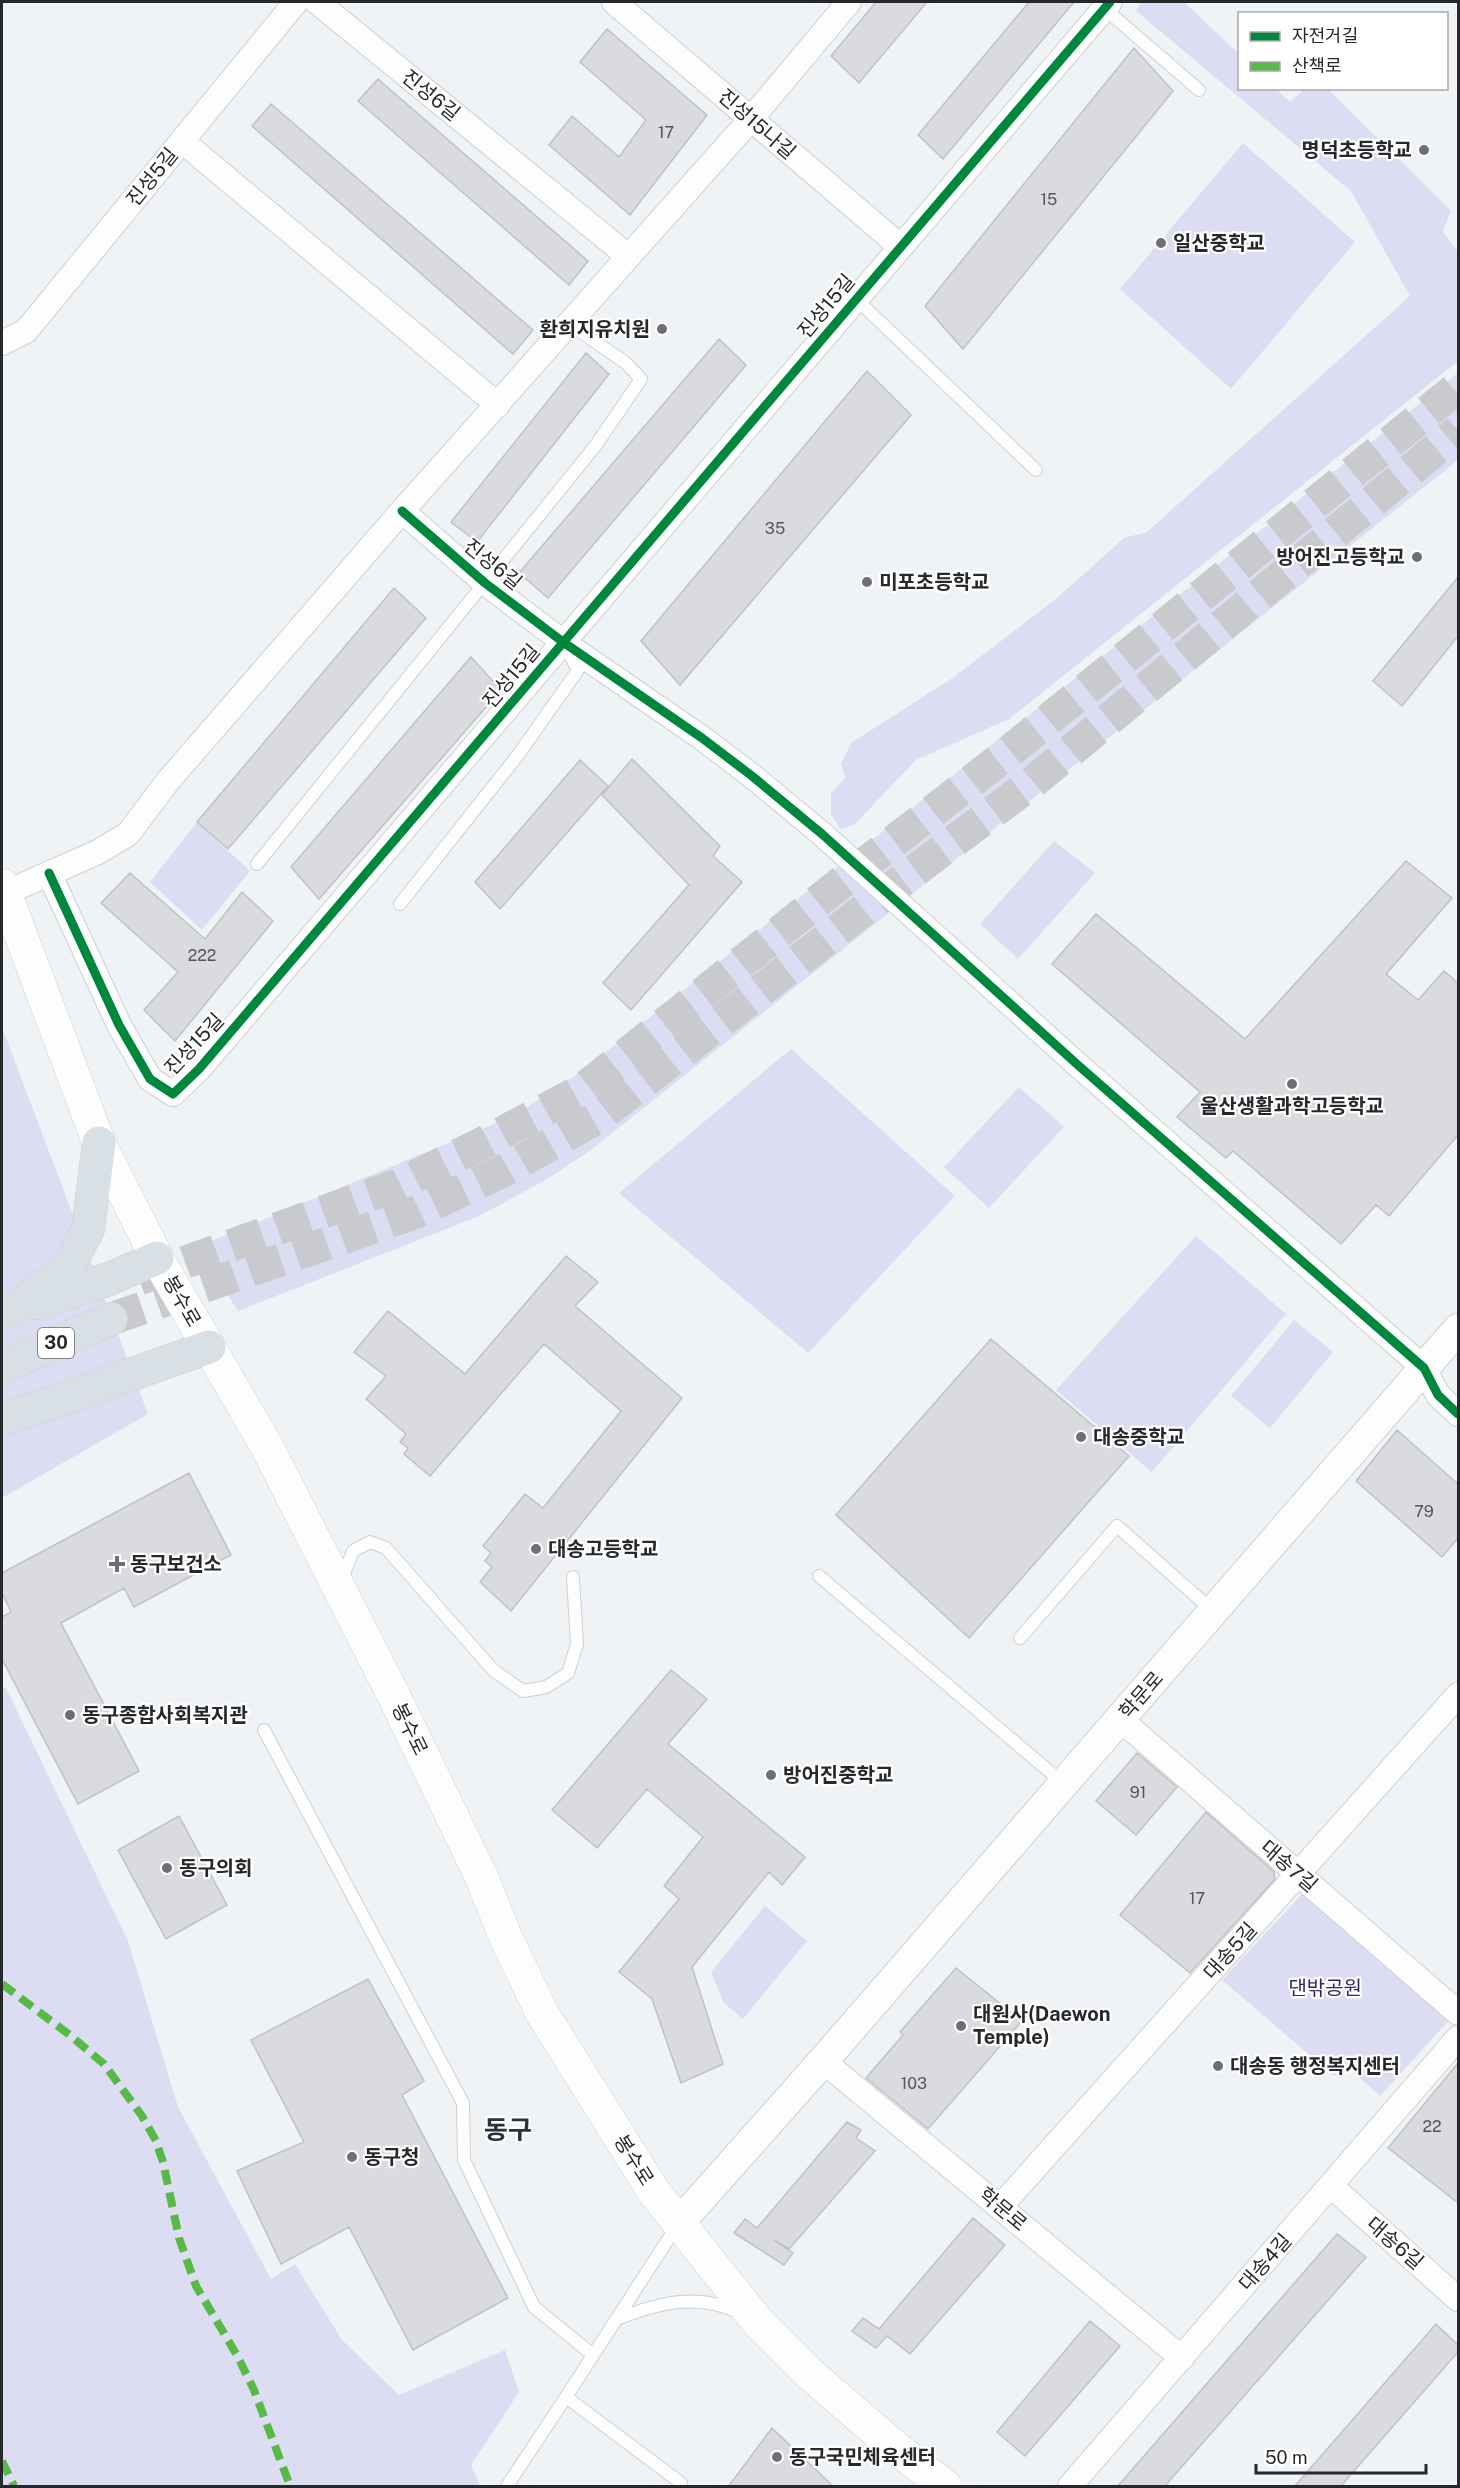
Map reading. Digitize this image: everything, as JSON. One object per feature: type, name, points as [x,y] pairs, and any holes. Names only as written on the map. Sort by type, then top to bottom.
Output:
[{"type":"highway","points":[[6,1319],[68,1267],[88,1229],[99,1143]]},
{"type":"highway","points":[[6,1319],[157,1258]]},
{"type":"highway","name":"30","points":[[2,1367],[110,1305],[6,1319]]},
{"type":"highway","points":[[2,1420],[209,1347]]},
{"type":"main road","name":"봉수로","points":[[3,889],[99,1143],[157,1258],[266,1445],[344,1598],[461,1833],[506,1938],[542,2013],[654,2192],[758,2322],[810,2374],[945,2487]]},
{"type":"street","name":"진성5길","points":[[2,343],[26,331],[296,2]]},
{"type":"street","name":"진성6길","points":[[317,2],[628,256]]},
{"type":"street","name":"진성15나길","points":[[614,2],[901,247]]},
{"type":"street","points":[[3,889],[98,852],[128,834],[168,781],[402,511],[751,119],[849,2]]},
{"type":"street","name":"진성15길","points":[[49,873],[119,1025],[150,1079],[173,1094],[207,1060],[1107,5]]},
{"type":"street","points":[[182,141],[498,405]]},
{"type":"street","name":"진성6길","points":[[402,511],[485,583],[563,642],[702,738],[805,819],[1079,1065],[1424,1368]]},
{"type":"street","name":"학문로","points":[[679,2223],[824,2061],[1458,1329]]},
{"type":"street","points":[[1424,1368],[1438,1395],[1458,1414]]},
{"type":"street","name":"대송5길","points":[[1000,2207],[1458,1695]]},
{"type":"street","name":"대송7길","points":[[1120,1719],[1458,2013]]},
{"type":"street","name":"대송4길","points":[[1070,2487],[1458,2038]]},
{"type":"street","name":"학문로","points":[[824,2061],[1182,2358]]},
{"type":"street","name":"대송6길","points":[[1331,2186],[1458,2299]]},
{"type":"lane","points":[[1107,5],[1199,90]]},
{"type":"lane","points":[[856,299],[1036,470]]},
{"type":"lane","points":[[257,864],[596,445],[641,379],[626,363],[568,323]]},
{"type":"lane","points":[[400,904],[518,755],[578,670],[563,642]]},
{"type":"lane","points":[[1020,1638],[1117,1526],[1214,1611]]},
{"type":"lane","points":[[344,1598],[345,1571],[353,1551],[370,1542],[386,1548],[493,1670],[523,1691],[546,1687],[568,1673],[577,1644],[573,1576]]},
{"type":"lane","points":[[819,1576],[1064,1784]]},
{"type":"lane","points":[[264,1730],[463,2103],[464,2160],[534,2307],[593,2355]]},
{"type":"lane","points":[[507,2487],[679,2223]]},
{"type":"lane","points":[[617,2319],[665,2302],[690,2301],[710,2302],[758,2322]]},
{"type":"lane","points":[[566,2397],[681,2483]]},
{"type":"green space","points":[[1141,2],[1184,2],[1238,53],[1238,90],[1277,90],[1290,102],[1303,90],[1329,90],[1451,211],[1443,231],[1458,252],[1458,361],[1009,719],[916,760],[854,825],[840,829],[831,814],[831,793],[845,778],[841,764],[851,743],[954,677],[1056,599],[1124,538],[1147,532],[1410,296],[1351,191],[1136,11]]},
{"type":"green space","points":[[1243,143],[1355,242],[1231,389],[1120,289]]},
{"type":"green space","points":[[1458,373],[1458,460],[592,1149],[544,1181],[477,1217],[238,1311],[197,1247],[494,1124],[527,1107],[582,1071]]},
{"type":"green space","points":[[197,822],[250,871],[202,930],[150,882]]},
{"type":"green space","points":[[1054,841],[1095,873],[1018,959],[980,924]]},
{"type":"green space","points":[[2,1027],[148,1414],[2,1498]]},
{"type":"green space","points":[[791,1049],[955,1196],[808,1353],[619,1193]]},
{"type":"green space","points":[[1019,1087],[1064,1127],[989,1208],[944,1167]]},
{"type":"green space","points":[[1196,1236],[1286,1314],[1152,1472],[1056,1390]]},
{"type":"green space","points":[[1294,1320],[1333,1352],[1270,1428],[1231,1396]]},
{"type":"green space","points":[[2,1688],[6,1688],[128,1941],[178,2107],[271,2279],[295,2264],[342,2340],[399,2395],[505,2350],[519,2392],[471,2465],[480,2486],[2,2486]]},
{"type":"green space","name":"댄밖공원","points":[[1304,1892],[1454,2015],[1380,2096],[1345,2065],[1334,2076],[1222,1980]]},
{"type":"green space","points":[[765,1906],[807,1941],[743,2019],[724,2003],[711,1972]]},
{"type":"building","points":[[876,2],[927,2],[859,83],[831,56]]},
{"type":"building","points":[[1029,2],[1074,2],[943,159],[918,135]]},
{"type":"building","points":[[607,29],[707,115],[630,215],[549,145],[572,116],[619,157],[646,120],[580,62]]},
{"type":"building","points":[[1134,48],[1173,91],[963,349],[925,306]]},
{"type":"building","points":[[378,79],[588,261],[569,285],[358,101]]},
{"type":"building","points":[[271,104],[533,330],[513,354],[252,126]]},
{"type":"building","points":[[719,339],[746,365],[548,598],[519,573]]},
{"type":"building","points":[[586,353],[609,374],[477,542],[451,522]]},
{"type":"building","points":[[867,371],[911,415],[680,685],[641,641]]},
{"type":"building","points":[[1458,577],[1458,636],[1402,706],[1373,681]]},
{"type":"building","points":[[394,588],[426,618],[228,849],[197,822]]},
{"type":"building","points":[[471,657],[501,690],[319,899],[291,867]]},
{"type":"building","points":[[632,759],[720,846],[713,856],[742,882],[631,1010],[603,983],[689,885],[602,795]]},
{"type":"building","points":[[580,760],[608,786],[500,909],[475,882]]},
{"type":"building","points":[[1406,861],[1452,898],[1386,974],[1418,1000],[1444,971],[1458,983],[1458,1135],[1389,1216],[1376,1205],[1341,1244],[1233,1151],[1226,1158],[1177,1117],[1200,1092],[1052,964],[1096,914],[1245,1039]]},
{"type":"building","points":[[130,873],[205,939],[242,892],[273,921],[175,1041],[144,1010],[178,972],[101,903]]},
{"type":"building","points":[[566,1256],[598,1282],[575,1306],[682,1398],[511,1611],[480,1582],[492,1567],[485,1561],[491,1553],[483,1546],[525,1494],[543,1508],[621,1411],[544,1344],[430,1476],[404,1454],[408,1448],[400,1442],[406,1434],[366,1399],[386,1376],[354,1352],[388,1311],[465,1374]]},
{"type":"building","points":[[991,1339],[1129,1456],[969,1638],[836,1515]]},
{"type":"building","points":[[1397,1430],[1458,1484],[1458,1538],[1442,1557],[1356,1481]]},
{"type":"building","points":[[189,1473],[231,1555],[134,1607],[124,1588],[61,1623],[139,1771],[78,1804],[2,1659],[2,1617],[11,1612],[2,1593],[2,1573]]},
{"type":"building","points":[[671,1670],[707,1699],[668,1744],[805,1857],[782,1885],[769,1872],[692,1967],[723,2064],[681,2083],[652,1999],[619,1972],[679,1899],[664,1886],[703,1837],[647,1789],[597,1848],[552,1810]]},
{"type":"building","points":[[1137,1753],[1177,1787],[1136,1835],[1096,1801]]},
{"type":"building","points":[[1206,1812],[1274,1872],[1275,1879],[1190,1973],[1120,1915]]},
{"type":"building","name":"동구의회","points":[[179,1816],[227,1905],[166,1939],[118,1850]]},
{"type":"building","name":"대원사(Daewon Temple)","points":[[956,1968],[1022,2021],[928,2129],[866,2078],[903,2035],[900,2032]]},
{"type":"building","name":"동구청","points":[[368,1979],[424,2081],[402,2095],[508,2298],[413,2350],[349,2227],[281,2264],[237,2171],[304,2142],[251,2040]]},
{"type":"building","points":[[1458,2063],[1458,2203],[1388,2148]]},
{"type":"building","points":[[847,2122],[861,2130],[856,2138],[875,2151],[789,2249],[774,2240],[793,2253],[784,2265],[734,2233],[745,2219],[757,2228]]},
{"type":"building","points":[[973,2218],[1005,2245],[910,2354],[887,2336],[876,2348],[852,2331],[863,2318],[879,2329]]},
{"type":"building","points":[[1337,2234],[1366,2257],[1164,2487],[1117,2487]]},
{"type":"building","points":[[1090,2321],[1120,2346],[1025,2456],[997,2432]]},
{"type":"building","points":[[1436,2324],[1458,2345],[1458,2352],[1340,2487],[1294,2487]]},
{"type":"building","name":"동구국민체육센터","points":[[772,2428],[834,2487],[728,2487]]},
{"type":"tunnel","points":[[139,1279],[398,1185],[582,1090],[1000,759],[1458,387]]},
{"type":"tunnel","points":[[111,1319],[414,1213],[507,1169],[600,1116],[888,891],[1033,782],[1458,431]]},
{"type":"marked path","points":[[2,1984],[104,2064],[142,2116],[156,2141],[163,2162],[179,2238],[196,2286],[238,2357],[254,2390],[290,2486]]},
{"type":"marked path","points":[[2,2461],[14,2486]]},
{"type":"cycle path","points":[[49,873],[119,1025],[150,1079],[173,1094],[199,1069],[1110,2]]},
{"type":"cycle path","points":[[402,511],[485,583],[563,642],[702,738],[822,834],[1079,1066],[1424,1368],[1438,1395],[1458,1414]]},
{"type":"place","name":"명덕초등학교","points":[[1424,150]]},
{"type":"place","name":"일산중학교","points":[[1161,243]]},
{"type":"place","name":"환희지유치원","points":[[662,329]]},
{"type":"place","name":"방어진고등학교","points":[[1417,557]]},
{"type":"place","name":"미포초등학교","points":[[867,582]]},
{"type":"place","name":"울산생활과학고등학교","points":[[1292,1084]]},
{"type":"place","name":"대송중학교","points":[[1081,1437]]},
{"type":"place","name":"대송고등학교","points":[[536,1549]]},
{"type":"place","name":"동구보건소","points":[[117,1564]]},
{"type":"place","name":"동구종합사회복지관","points":[[70,1715]]},
{"type":"place","name":"방어진중학교","points":[[771,1775]]},
{"type":"place","name":"동구의회","points":[[167,1868]]},
{"type":"place","name":"대원사(Daewon Temple)","points":[[961,2026]]},
{"type":"place","name":"대송동 행정복지센터","points":[[1218,2066]]},
{"type":"place","name":"동구청","points":[[352,2157]]},
{"type":"place","name":"동구국민체육센터","points":[[777,2457]]},
{"type":"district","name":"동구","points":[[508,2130]]}]
